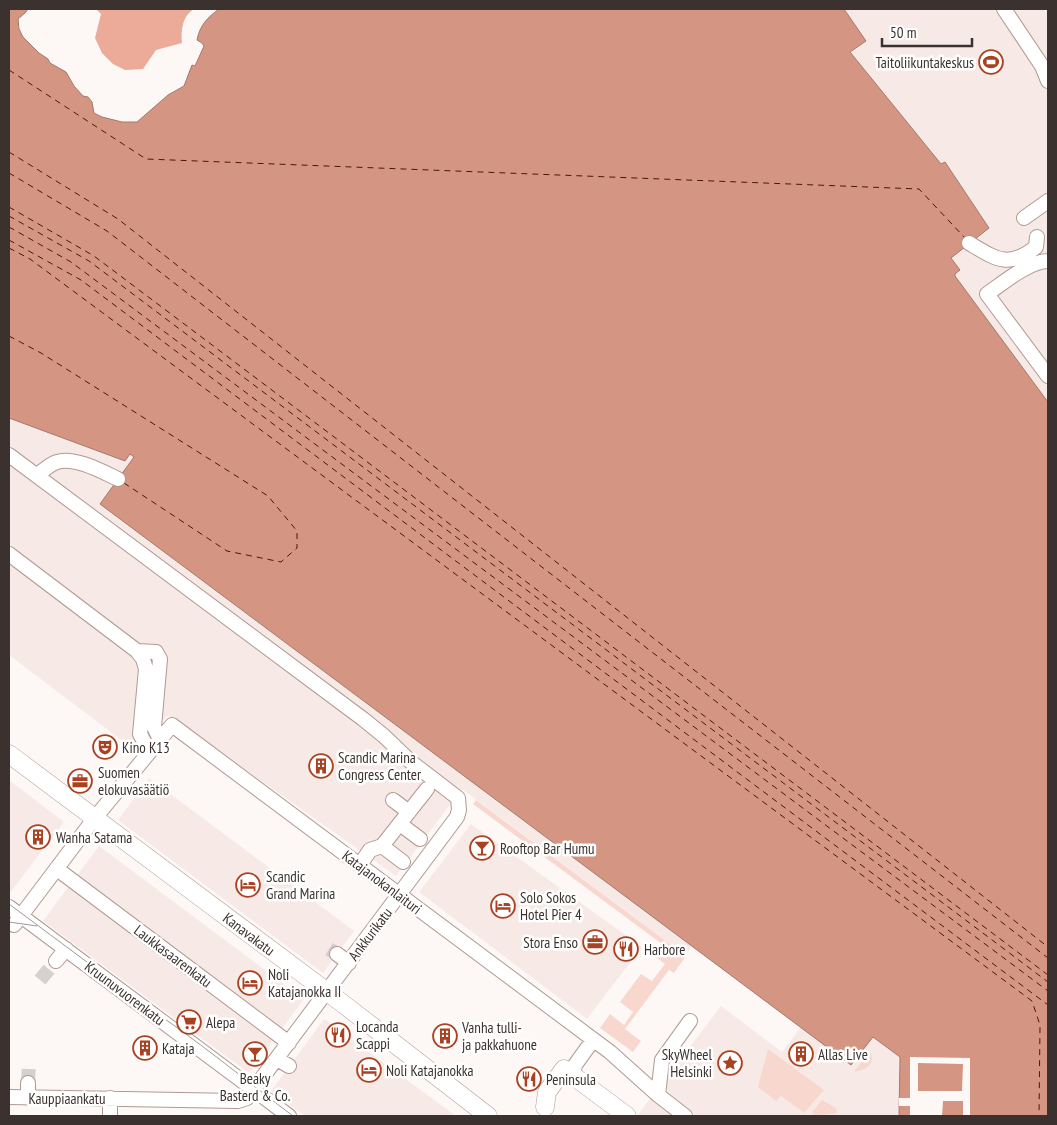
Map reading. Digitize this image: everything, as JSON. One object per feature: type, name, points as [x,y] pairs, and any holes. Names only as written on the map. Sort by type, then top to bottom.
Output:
[{"type":"main road","name":"Kanavakatu","points":[[9,754],[327,992],[488,1116]]},
{"type":"main road","points":[[542,1112],[556,1099],[571,1070],[627,1116]]},
{"type":"street","points":[[1004,9],[1042,66],[1048,81]]},
{"type":"street","points":[[1024,218],[1048,201]]},
{"type":"street","points":[[969,243],[996,259],[1011,260],[1028,253],[1036,247],[1037,237]]},
{"type":"street","points":[[1048,261],[1040,261],[988,294],[1048,376]]},
{"type":"street","points":[[9,455],[37,475],[56,462],[67,460],[93,468],[118,479]]},
{"type":"street","name":"Ankkurikatu","points":[[37,475],[372,726],[411,762],[458,798],[459,810],[457,817],[289,1043],[283,1062],[254,1090]]},
{"type":"street","points":[[9,554],[137,651],[143,659],[146,669],[140,734],[149,751]]},
{"type":"street","points":[[15,922],[94,819],[160,739],[154,727],[160,659],[156,652],[137,651]]},
{"type":"street","name":"Katajanokanlaituri","points":[[160,739],[172,725],[610,1052],[658,1096],[685,1116]]},
{"type":"street","points":[[360,865],[370,850],[382,846],[428,789]]},
{"type":"street","points":[[393,800],[409,812]]},
{"type":"street","points":[[400,824],[420,839]]},
{"type":"street","points":[[382,846],[403,862]]},
{"type":"street","name":"Laukkasaarenkatu","points":[[56,869],[289,1043]]},
{"type":"street","name":"Kruunuvuorenkatu","points":[[9,907],[15,922],[41,930],[289,1116]]},
{"type":"street","points":[[56,961],[66,949]]},
{"type":"street","points":[[337,954],[349,963]]},
{"type":"street","points":[[658,1096],[662,1060],[690,1021]]},
{"type":"street","points":[[571,1070],[593,1040]]},
{"type":"street","name":"Kauppiaankatu","points":[[9,1097],[28,1090],[110,1098],[233,1101],[247,1098],[254,1090]]},
{"type":"street","points":[[110,1098],[110,1116]]},
{"type":"shaded area","points":[[9,9],[28,9],[18,19],[19,29],[23,37],[50,63],[66,72],[74,86],[92,102],[94,113],[122,122],[137,122],[168,95],[184,86],[192,65],[195,66],[204,46],[197,40],[200,30],[219,9],[844,9],[866,41],[850,52],[941,164],[945,162],[989,228],[951,258],[960,270],[955,276],[1048,402],[1048,1116],[899,1116],[900,1057],[873,1037],[851,1065],[100,504],[134,457],[130,454],[125,461],[9,418]]},
{"type":"shaded area","points":[[96,9],[194,9],[185,20],[182,29],[182,43],[156,50],[143,69],[125,70],[113,64],[102,53],[95,38],[101,14]]},
{"type":"shaded area","points":[[844,9],[1040,9],[1048,12],[1048,401],[955,276],[950,258],[989,227],[945,162],[941,165],[850,51],[866,41]]},
{"type":"shaded area","points":[[9,418],[124,461],[130,454],[135,458],[100,504],[691,946],[686,956],[462,789],[396,876],[168,715],[136,751],[9,655]]},
{"type":"shaded area","name":"Scandic Grand Marina","points":[[149,778],[354,931],[323,973],[118,820]]},
{"type":"shaded area","name":"Wanha Satama","points":[[9,780],[64,822],[10,893],[9,892]]},
{"type":"shaded area","points":[[476,800],[686,956],[674,973],[669,970],[625,1029],[641,1041],[633,1052],[600,1028],[610,1014],[624,1025],[633,1012],[620,1002],[641,974],[652,981],[665,964],[654,956],[662,944],[473,804]]},
{"type":"shaded area","points":[[471,824],[642,947],[587,1019],[419,892]]},
{"type":"shaded area","points":[[99,846],[304,999],[249,1073],[43,921]]},
{"type":"shaded area","points":[[721,1006],[782,1052],[801,1027],[851,1065],[873,1037],[900,1057],[899,1116],[637,1116]]},
{"type":"shaded area","points":[[324,1019],[456,1116],[305,1116],[271,1091]]},
{"type":"shaded area","points":[[768,1049],[824,1090],[804,1113],[781,1096],[776,1101],[758,1087]]},
{"type":"shaded area","points":[[870,1052],[872,1060],[869,1066],[855,1072],[855,1070]]},
{"type":"shaded area","points":[[822,1100],[836,1108],[837,1113],[815,1116],[812,1112]]},
{"type":"pier","points":[[910,1057],[970,1058],[970,1116],[963,1116],[963,1101],[943,1101],[942,1116],[910,1116],[910,1106],[899,1106],[899,1098],[910,1098]],"holes":[[[918,1063],[963,1064],[962,1091],[918,1091]]]},
{"type":"ferry route","points":[[9,70],[146,159],[919,189],[965,238]]},
{"type":"ferry route","points":[[9,152],[118,219],[1048,947]]},
{"type":"ferry route","points":[[9,173],[107,231],[1048,958]]},
{"type":"ferry route","points":[[9,207],[94,256],[1048,975]]},
{"type":"ferry route","points":[[9,216],[89,261],[1048,982]]},
{"type":"ferry route","points":[[9,227],[71,262],[1048,991]]},
{"type":"ferry route","points":[[9,240],[81,280],[1048,1005]]},
{"type":"ferry route","points":[[9,248],[30,259],[1032,1001],[1040,1025],[1039,1116]]},
{"type":"ferry route","points":[[9,336],[41,353],[268,496],[297,531],[297,548],[281,562],[227,551],[124,483]]},
{"type":"tunnel","points":[[329,949],[337,954]]},
{"type":"tunnel","points":[[40,980],[56,961]]},
{"type":"tunnel","points":[[28,1083],[29,1062]]},
{"type":"tram line","points":[[9,904],[202,1046],[293,1116]]},
{"type":"tram line","points":[[9,922],[37,926]]},
{"type":"place","name":"Taitoliikuntakeskus","points":[[991,62]]},
{"type":"place","name":"Kino K13","points":[[105,747]]},
{"type":"place","name":"Scandic Marina Congress Center","points":[[321,766]]},
{"type":"place","name":"Suomen elokuvasäätiö","points":[[80,781]]},
{"type":"place","name":"Wanha Satama","points":[[38,837]]},
{"type":"place","name":"Rooftop Bar Humu","points":[[482,848]]},
{"type":"place","name":"Scandic Grand Marina","points":[[248,885]]},
{"type":"place","name":"Solo Sokos Hotel Pier 4","points":[[503,906]]},
{"type":"place","name":"Stora Enso","points":[[595,942]]},
{"type":"place","name":"Harbore","points":[[626,949]]},
{"type":"place","name":"Noli Katajanokka II","points":[[250,983]]},
{"type":"place","name":"Alepa","points":[[189,1022]]},
{"type":"place","name":"Locanda Scappi","points":[[338,1035]]},
{"type":"place","name":"Vanha tulli- ja pakkahuone","points":[[445,1036]]},
{"type":"place","name":"Kataja","points":[[145,1048]]},
{"type":"place","name":"Beaky Basterd & Co.","points":[[255,1054]]},
{"type":"place","name":"Allas Live","points":[[801,1054]]},
{"type":"place","name":"SkyWheel Helsinki","points":[[730,1063]]},
{"type":"place","name":"Noli Katajanokka","points":[[369,1070]]},
{"type":"place","name":"Peninsula","points":[[529,1079]]}]
